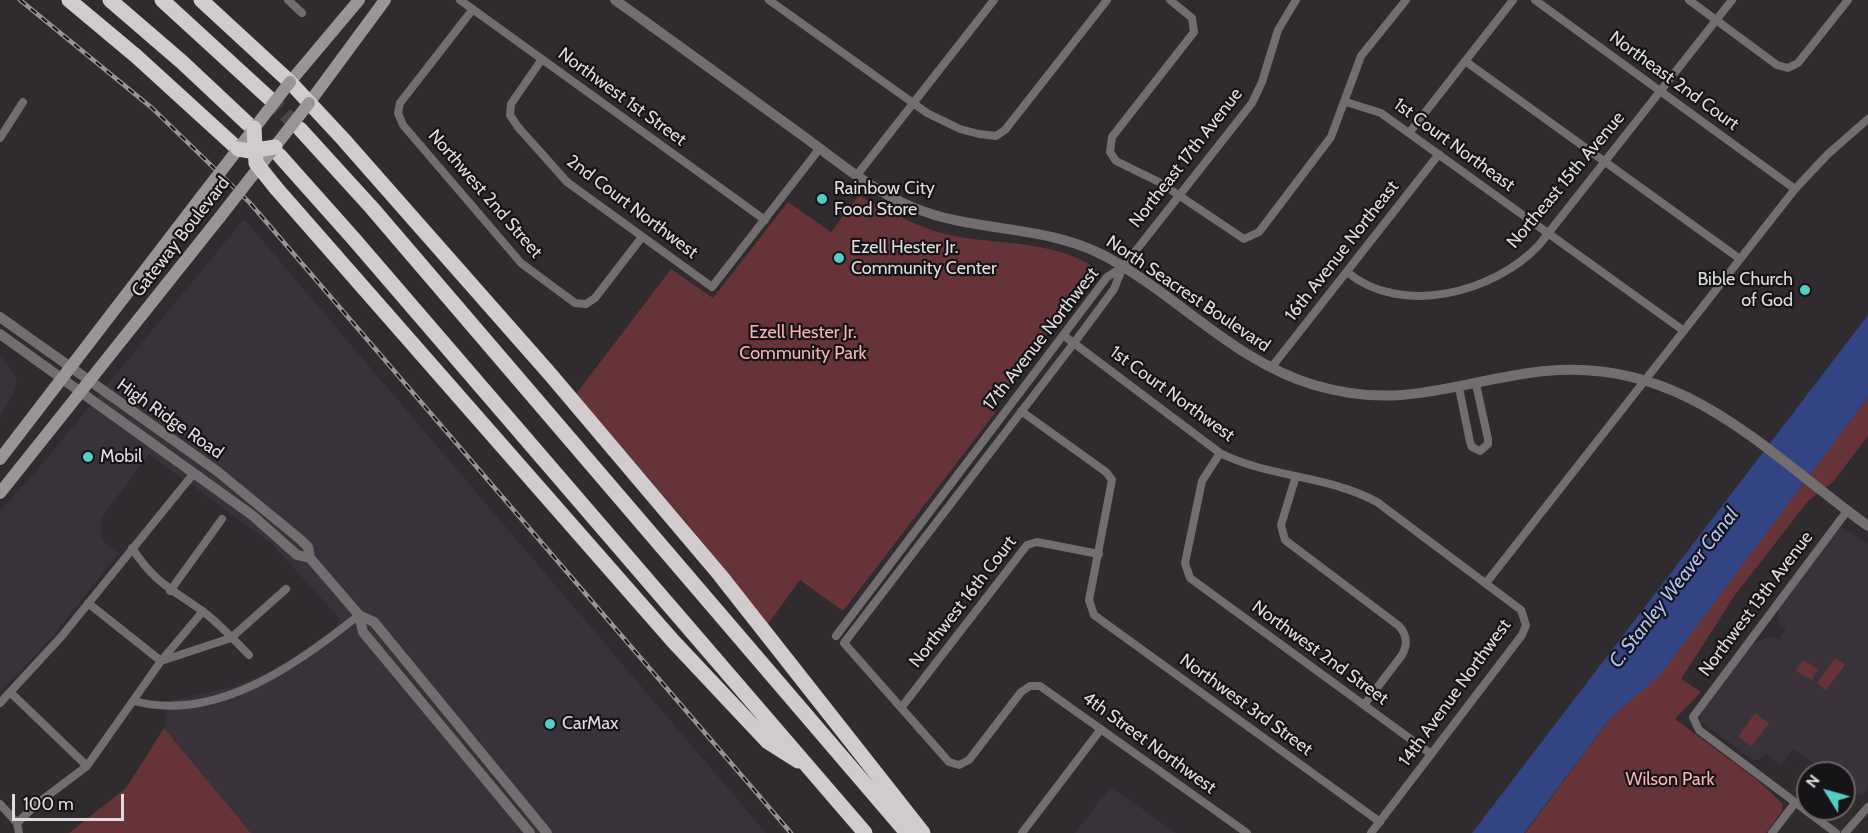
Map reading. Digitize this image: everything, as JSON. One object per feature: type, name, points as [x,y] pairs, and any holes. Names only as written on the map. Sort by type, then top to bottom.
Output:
[{"type":"highway","points":[[69,0],[152,69],[235,146],[254,151],[277,151],[865,833]]},
{"type":"highway","points":[[110,0],[251,126],[258,168],[679,648],[768,742],[810,769]]},
{"type":"highway","points":[[162,0],[269,98]]},
{"type":"highway","points":[[201,0],[290,82],[386,185],[693,542],[923,833]]},
{"type":"highway","points":[[300,129],[384,222],[907,833]]},
{"type":"main road","name":"Gateway Boulevard","points":[[0,459],[201,197],[235,146],[358,0]]},
{"type":"main road","name":"Gateway Boulevard","points":[[0,493],[258,168],[277,151],[309,103],[385,0]]},
{"type":"street","points":[[288,0],[302,13]]},
{"type":"street","name":"Northwest 1st Street","points":[[460,0],[765,220]]},
{"type":"street","name":"North Seacrest Boulevard","points":[[615,0],[889,196],[927,213],[962,223],[1052,236],[1091,249],[1123,267],[1234,346],[1271,368],[1317,386],[1365,395],[1415,395],[1524,374],[1567,370],[1611,373],[1646,380],[1695,399],[1764,447],[1868,525]]},
{"type":"street","points":[[770,0],[913,104],[960,129],[991,136],[1001,133],[1107,0]]},
{"type":"street","points":[[857,175],[994,0]]},
{"type":"street","points":[[1170,0],[1192,18],[1194,32],[1112,137],[1109,147],[1116,161],[1179,195],[1239,238],[1250,238],[1259,232],[1321,153],[1335,129],[1346,102],[1351,77],[1360,56],[1406,0]]},
{"type":"street","name":"Northeast 17th Avenue","points":[[1123,267],[1258,93],[1273,41],[1296,0]]},
{"type":"street","points":[[1409,133],[1513,0]]},
{"type":"street","name":"Northeast 2nd Court","points":[[1534,0],[1795,189]]},
{"type":"street","points":[[1689,0],[1777,65],[1788,68],[1798,63],[1848,0]]},
{"type":"street","name":"Northeast 15th Avenue","points":[[1347,272],[1367,287],[1385,294],[1422,296],[1471,286],[1504,273],[1532,253],[1732,0]]},
{"type":"street","name":"Northwest 2nd Street","points":[[473,9],[400,103],[398,113],[403,125],[521,263],[567,299],[586,304],[595,298],[642,237]]},
{"type":"street","name":"2nd Court Northwest","points":[[542,59],[513,99],[510,110],[513,120],[561,176],[642,237],[712,287],[765,220]]},
{"type":"street","points":[[1465,61],[1740,259]]},
{"type":"street","points":[[0,138],[23,102]]},
{"type":"street","name":"1st Court Northeast","points":[[1346,102],[1376,110],[1684,331]]},
{"type":"street","points":[[1486,583],[1795,189],[1828,154],[1868,119]]},
{"type":"street","points":[[765,220],[820,148]]},
{"type":"street","name":"16th Avenue Northeast","points":[[1271,368],[1439,154]]},
{"type":"street","name":"17th Avenue Northwest","points":[[836,636],[1107,277],[1123,267]]},
{"type":"street","name":"17th Avenue Northwest","points":[[901,708],[844,643],[1074,343],[1114,289],[1123,267]]},
{"type":"street","name":"High Ridge Road","points":[[0,317],[243,491],[308,547],[310,558],[359,615],[374,622],[547,833]]},
{"type":"street","name":"High Ridge Road","points":[[0,334],[234,502],[297,555],[310,558]]},
{"type":"street","name":"1st Court Northwest","points":[[1063,335],[1220,453],[1248,465],[1344,486],[1377,502],[1486,583]]},
{"type":"street","points":[[1459,388],[1470,442],[1476,450],[1480,451],[1488,444],[1488,439],[1476,384]]},
{"type":"street","points":[[1021,411],[1110,475],[1113,485],[1099,554]]},
{"type":"street","name":"Northwest 2nd Street","points":[[1220,453],[1202,481],[1185,563],[1190,578],[1431,754]]},
{"type":"street","points":[[0,703],[61,637],[194,473]]},
{"type":"street","points":[[1296,476],[1281,525],[1285,540],[1399,626],[1405,634],[1406,645],[1402,655],[1364,705]]},
{"type":"street","points":[[234,502],[243,491]]},
{"type":"street","name":"Northwest 13th Avenue","points":[[1795,803],[1699,730],[1693,717],[1847,511]]},
{"type":"street","points":[[170,591],[222,519]]},
{"type":"street","name":"Northwest 16th Court","points":[[901,708],[1027,545],[1037,542],[1099,554]]},
{"type":"street","points":[[132,548],[147,571],[170,591],[202,611],[249,655]]},
{"type":"street","name":"Northwest 3rd Street","points":[[1099,554],[1089,600],[1094,615],[1380,822]]},
{"type":"street","name":"14th Avenue Northwest","points":[[1371,833],[1525,630],[1526,620],[1521,610],[1486,583]]},
{"type":"street","points":[[161,661],[231,638],[286,589]]},
{"type":"street","points":[[88,603],[161,661]]},
{"type":"street","points":[[17,823],[38,802],[87,766],[161,661],[202,611]]},
{"type":"street","points":[[134,701],[166,706],[195,702],[240,689],[303,658],[359,615]]},
{"type":"street","name":"High Ridge Road","points":[[359,615],[363,632],[530,833]]},
{"type":"street","name":"4th Street Northwest","points":[[901,708],[944,759],[959,765],[969,760],[1021,692],[1030,686],[1045,689],[1247,833]]},
{"type":"street","points":[[10,692],[87,766]]},
{"type":"street","points":[[426,708],[436,699]]},
{"type":"street","points":[[1022,833],[1101,729]]},
{"type":"street","points":[[1772,833],[1795,803],[1836,833]]},
{"type":"street","points":[[0,804],[17,823],[19,833]]},
{"type":"street","points":[[1845,833],[1868,807]]},
{"type":"shaded area","points":[[244,219],[766,833],[251,833],[164,728],[169,701],[233,687],[280,667],[325,636],[337,626],[340,619],[271,543],[149,454],[101,518],[102,540],[119,553],[52,637],[0,693],[0,511],[38,469]]},
{"type":"shaded area","points":[[0,356],[7,362],[17,381],[15,390],[0,417]]},
{"type":"shaded area","points":[[1840,526],[1868,543],[1868,787],[1861,797],[1856,793],[1856,761],[1810,761],[1793,749],[1781,765],[1766,754],[1759,760],[1753,760],[1700,721],[1703,709],[1753,643],[1769,637],[1779,639],[1786,629],[1778,624],[1778,609]]},
{"type":"shaded area","points":[[1111,787],[1176,833],[1075,833]]},
{"type":"green space","name":"Ezell Hester Jr. Community Park","points":[[859,195],[921,226],[960,237],[1065,253],[1097,269],[996,403],[995,413],[843,611],[800,580],[768,624],[686,522],[576,394],[671,269],[713,298],[788,202],[831,232]]},
{"type":"green space","name":"Wilson Park","points":[[1868,397],[1868,436],[1833,482],[1808,501],[1735,595],[1681,679],[1701,692],[1675,719],[1756,779],[1783,804],[1782,811],[1766,833],[1525,833],[1611,717],[1660,674]]},
{"type":"green space","points":[[1835,658],[1845,665],[1826,690],[1817,683]]},
{"type":"green space","points":[[1803,660],[1818,669],[1812,680],[1796,671]]},
{"type":"green space","points":[[1755,713],[1769,723],[1752,746],[1738,737]]},
{"type":"green space","points":[[164,728],[251,833],[69,833],[126,788]]},
{"type":"water","name":"C. Stanley Weaver Canal","points":[[1868,315],[1868,397],[1660,675],[1611,717],[1524,833],[1472,833]]},
{"type":"tunnel","points":[[269,98],[300,129]]},
{"type":"railway","points":[[20,0],[152,108],[250,203],[791,833]]},
{"type":"place","name":"Rainbow City Food Store","points":[[822,199]]},
{"type":"place","name":"Ezell Hester Jr. Community Center","points":[[839,258]]},
{"type":"place","name":"Bible Church of God","points":[[1805,290]]},
{"type":"place","name":"Mobil","points":[[88,457]]},
{"type":"place","name":"CarMax","points":[[550,724]]}]
